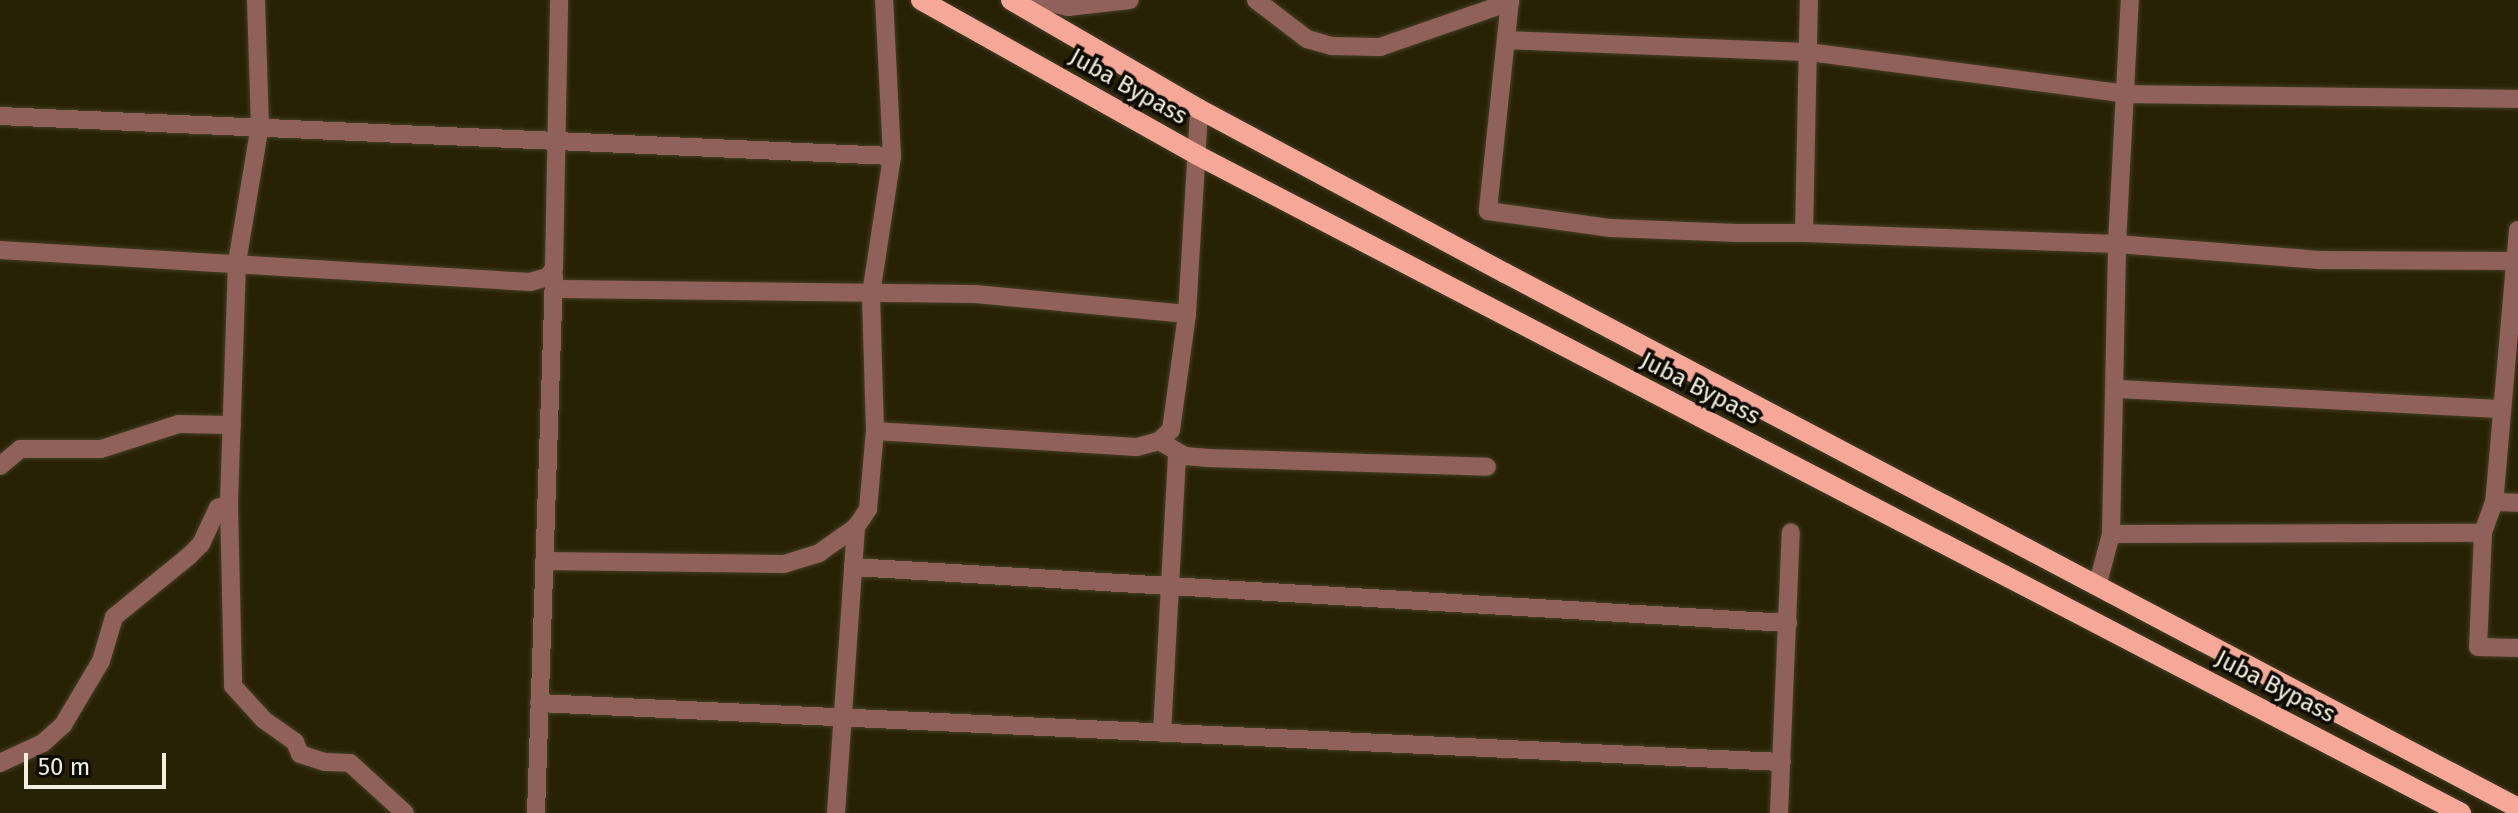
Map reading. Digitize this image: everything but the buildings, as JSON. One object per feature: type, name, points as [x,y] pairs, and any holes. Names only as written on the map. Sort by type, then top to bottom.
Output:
[{"type":"main road","name":"Juba Bypass","points":[[921,0],[1197,155],[2461,813]]},
{"type":"main road","name":"Juba Bypass","points":[[1011,0],[1199,109],[1808,435],[2098,583],[2518,808]]},
{"type":"main road","name":"Juba Bypass","points":[[2489,790],[2518,798]]},
{"type":"street","points":[[256,0],[260,125],[237,262],[229,504],[233,686],[264,720],[295,742],[300,754],[325,762],[350,763],[405,813]]},
{"type":"street","points":[[536,813],[554,268],[559,0]]},
{"type":"street","points":[[544,561],[784,564],[819,553],[856,527],[868,509],[875,431],[871,294],[892,156],[884,0]]},
{"type":"street","points":[[1040,0],[1068,7],[1130,0]]},
{"type":"street","points":[[1256,0],[1307,39],[1332,46],[1380,47],[1510,1],[1488,211],[1611,228],[2117,244],[2319,260],[2513,261]]},
{"type":"street","points":[[1804,233],[1809,0]]},
{"type":"street","points":[[2098,583],[2111,534],[2118,389],[2117,244],[2130,0]]},
{"type":"street","points":[[1508,40],[1809,52],[2127,94],[2518,99]]},
{"type":"street","points":[[875,431],[1137,447],[1159,441],[1171,430],[1176,415],[1187,314],[1199,109]]},
{"type":"street","points":[[0,116],[260,125],[892,156]]},
{"type":"street","points":[[2518,230],[2513,261],[2512,363],[2499,409],[2494,502],[2483,533],[2478,647],[2518,648]]},
{"type":"street","points":[[0,250],[530,282],[548,277],[554,268]]},
{"type":"street","points":[[561,289],[975,294],[1187,314]]},
{"type":"street","points":[[2118,389],[2499,409]]},
{"type":"street","points":[[0,466],[20,449],[101,449],[179,424],[232,425]]},
{"type":"street","points":[[1159,441],[1177,452],[1208,458],[1487,467]]},
{"type":"street","points":[[1162,733],[1177,452]]},
{"type":"street","points":[[2494,502],[2518,503]]},
{"type":"street","points":[[0,763],[43,743],[63,725],[101,661],[114,617],[189,556],[201,544],[218,508],[229,504]]},
{"type":"street","points":[[836,813],[846,715],[856,527]]},
{"type":"street","points":[[1779,813],[1791,532]]},
{"type":"street","points":[[2111,534],[2483,533]]},
{"type":"street","points":[[853,567],[1788,623]]},
{"type":"street","points":[[539,703],[846,715],[1782,762]]}]
